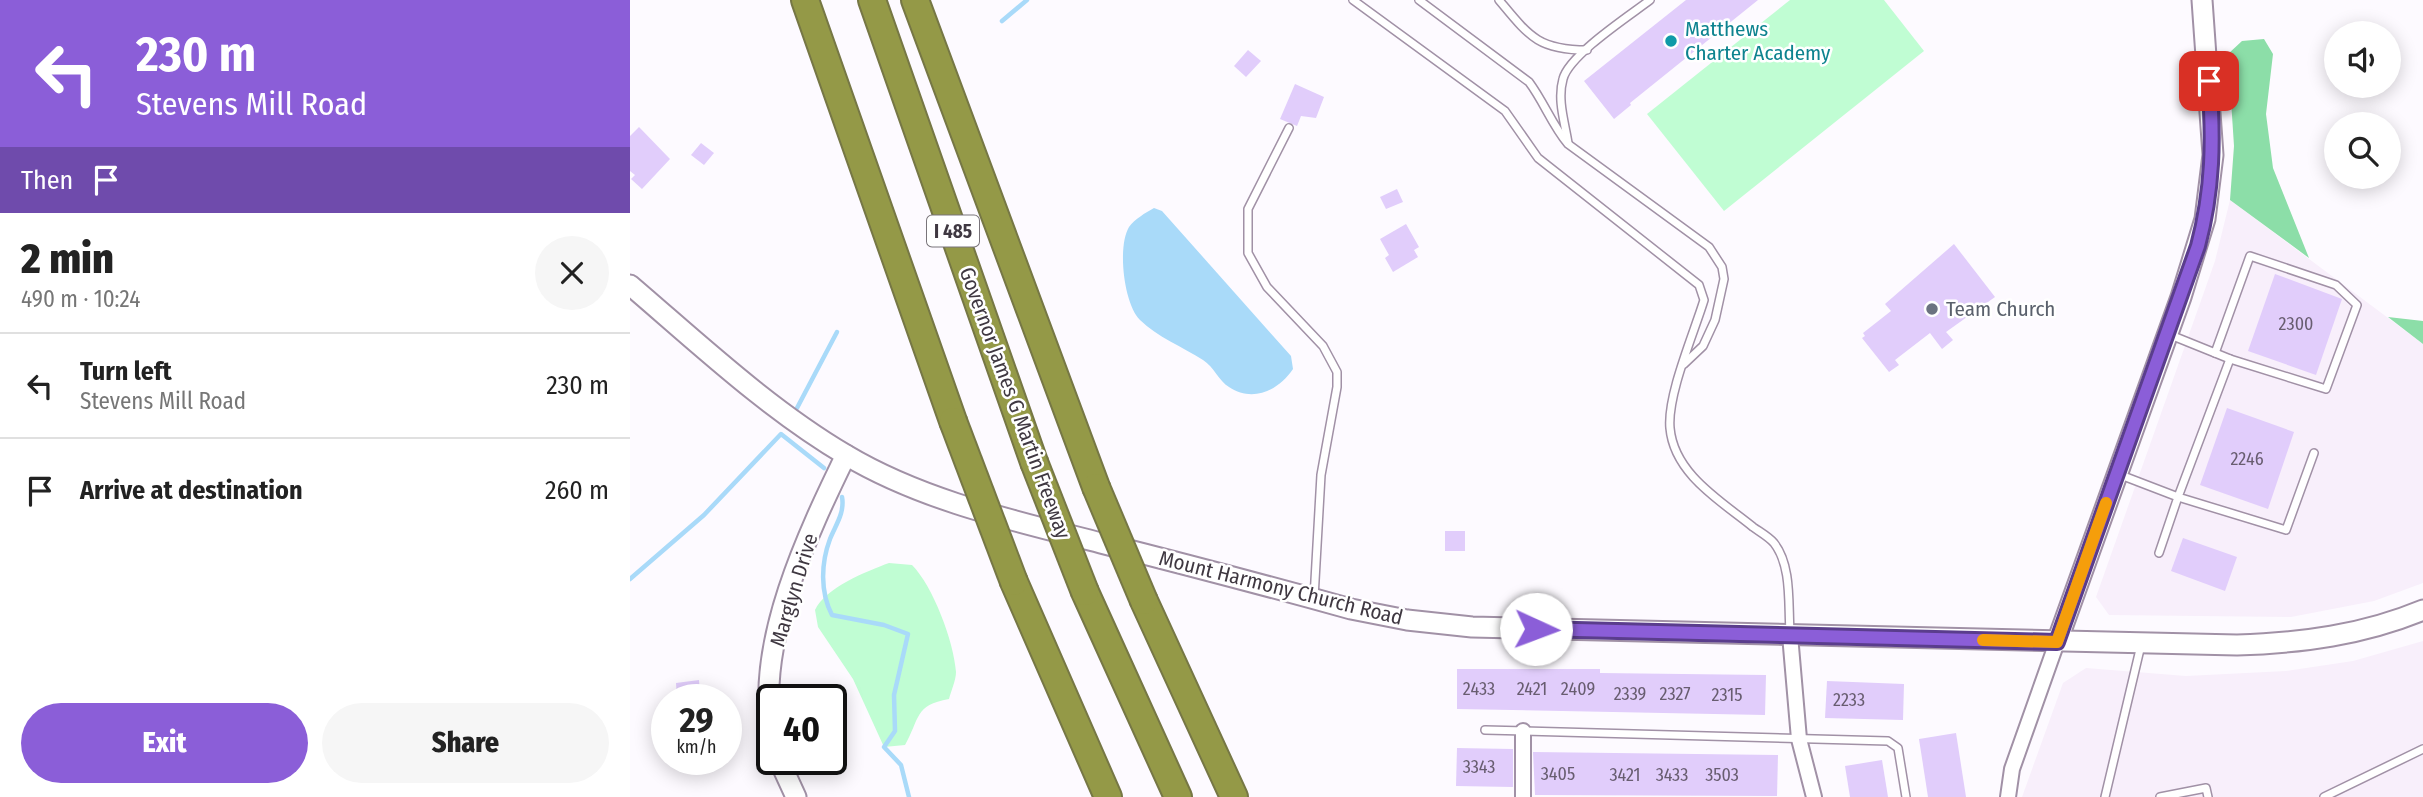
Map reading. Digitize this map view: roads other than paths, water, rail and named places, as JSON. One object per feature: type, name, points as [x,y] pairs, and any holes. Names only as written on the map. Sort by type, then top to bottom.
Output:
[{"type":"highway","points":[[805,0],[953,421],[1014,582],[1108,797]]},
{"type":"highway","name":"Governor James G Martin Freeway","points":[[872,0],[1034,462],[1103,635],[1178,797]]},
{"type":"highway","points":[[915,0],[1096,487],[1144,601],[1234,797]]},
{"type":"highway","name":"I 485","points":[[1103,635],[1167,797]]},
{"type":"highway","points":[[1040,644],[1117,797]]},
{"type":"street","points":[[2008,797],[2012,769],[2198,246],[2211,187],[2211,108],[2202,0]]},
{"type":"street","name":"Mount Harmony Church Road","points":[[630,285],[711,355],[846,455],[934,495],[1017,522],[1314,599],[1436,625],[2237,645],[2310,641],[2374,627],[2423,610]]},
{"type":"street","name":"Marglyn Drive","points":[[771,684],[785,605],[824,500],[846,455]]},
{"type":"street","points":[[1790,635],[1799,739],[1814,797]]},
{"type":"street","points":[[1523,797],[1524,731]]},
{"type":"street","points":[[786,775],[796,797]]},
{"type":"lane","points":[[1353,0],[1506,111],[1538,158],[1699,285],[1704,300],[1674,397],[1670,427],[1674,445],[1683,464],[1703,487],[1774,544],[1787,578],[1790,635]]},
{"type":"lane","points":[[1419,0],[1529,82],[1552,124],[1568,144],[1709,247],[1721,267],[1724,279],[1716,320],[1703,346],[1684,365]]},
{"type":"lane","points":[[1499,0],[1535,40],[1558,50],[1587,50]]},
{"type":"lane","points":[[1568,144],[1561,97],[1563,77],[1587,50],[1650,0]]},
{"type":"lane","points":[[1289,128],[1248,209],[1248,253],[1267,287],[1324,346],[1337,372],[1337,387],[1321,475],[1314,599]]},
{"type":"lane","points":[[2167,334],[2230,359],[2326,389],[2357,305],[2336,285],[2250,256],[2215,353]]},
{"type":"lane","points":[[2159,554],[2230,359]]},
{"type":"lane","points":[[2117,473],[2178,497],[2286,530],[2314,453]]},
{"type":"lane","points":[[2105,797],[2142,643]]},
{"type":"lane","points":[[1485,730],[1888,741],[1898,748],[1906,797]]},
{"type":"lane","points":[[2324,797],[2423,748]]},
{"type":"lane","points":[[2160,797],[2206,788],[2208,797]]},
{"type":"water","points":[[1154,208],[1162,211],[1291,356],[1293,369],[1273,388],[1256,394],[1238,392],[1222,381],[1207,363],[1154,332],[1134,312],[1124,275],[1125,236],[1134,221]]},
{"type":"waterway","points":[[1002,21],[1027,0]]},
{"type":"waterway","points":[[797,408],[837,332]]},
{"type":"waterway","points":[[630,579],[704,515],[781,434],[824,468]]},
{"type":"waterway","points":[[842,497],[841,514],[825,558],[825,597],[832,615],[884,625],[908,634],[894,695],[895,731],[884,747],[901,765],[909,797]]},
{"type":"place","name":"Matthews Charter Academy","points":[[1671,41]]},
{"type":"place","name":"Team Church","points":[[1932,309]]}]
